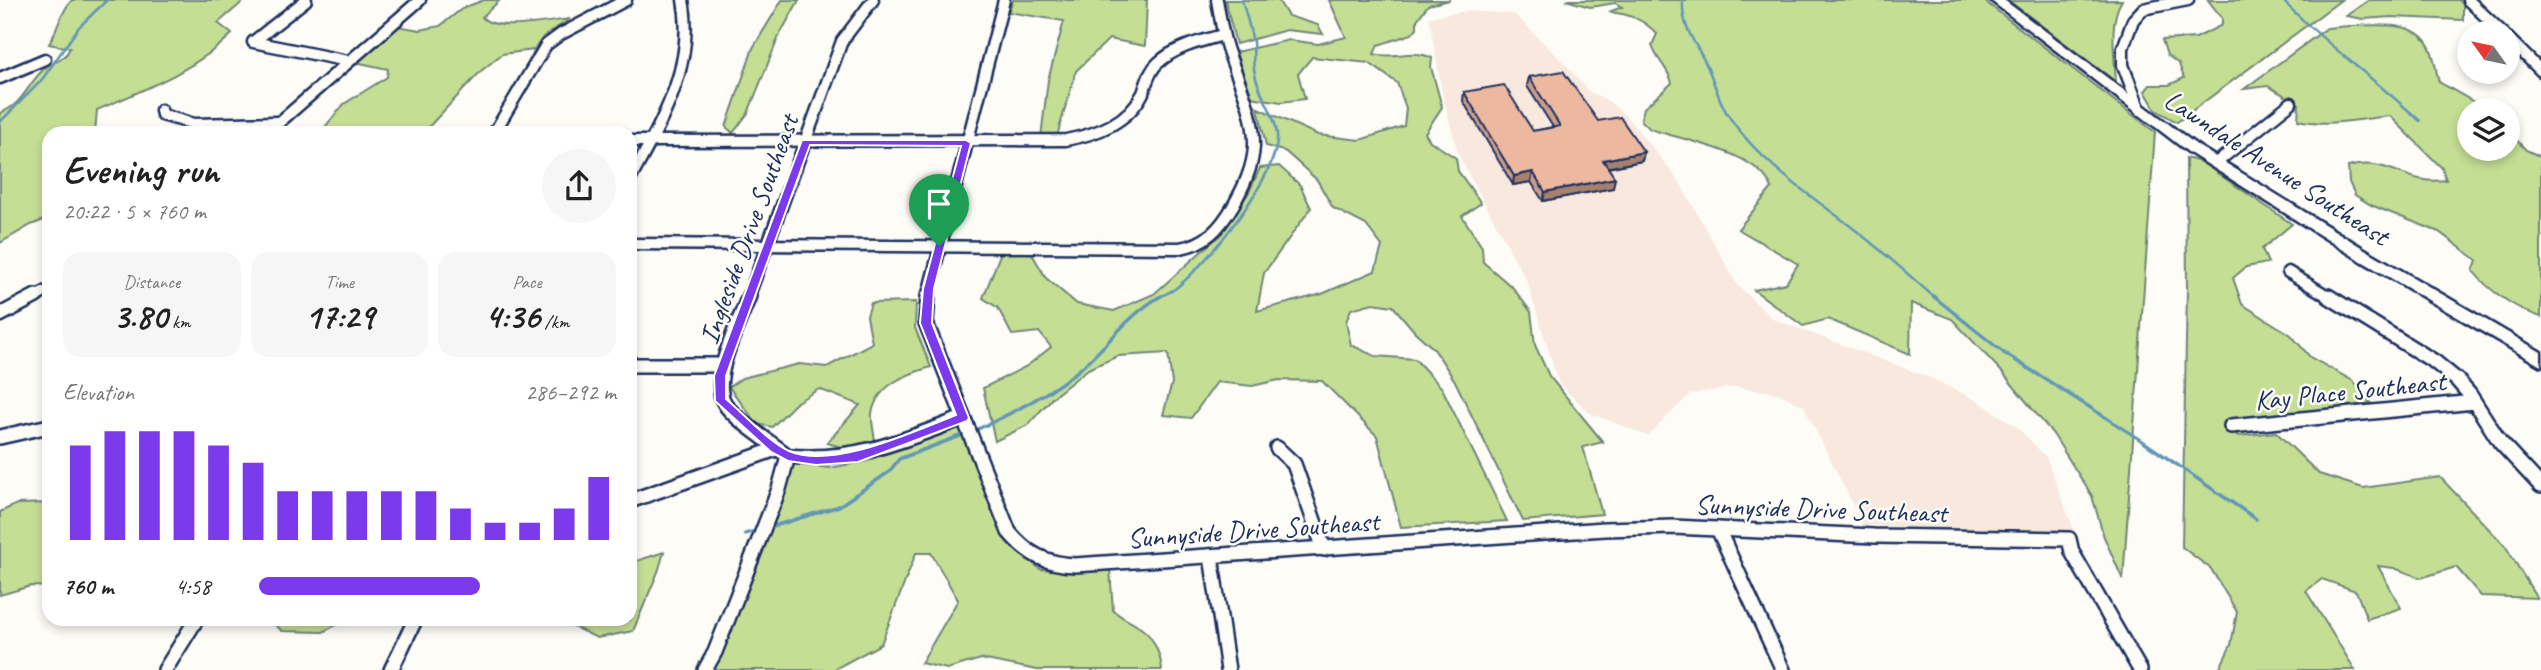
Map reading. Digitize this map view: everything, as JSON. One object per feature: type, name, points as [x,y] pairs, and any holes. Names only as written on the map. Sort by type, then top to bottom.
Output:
[{"type":"street","points":[[306,0],[253,42],[348,61]]},
{"type":"street","points":[[273,126],[420,0]]},
{"type":"street","points":[[498,126],[546,45],[561,34],[626,0]]},
{"type":"street","points":[[637,166],[676,83],[686,52],[688,26],[682,0]]},
{"type":"street","name":"Ingleside Drive Southeast","points":[[783,458],[720,401],[720,376],[842,41],[873,0]]},
{"type":"street","name":"Sunnyside Drive Southeast","points":[[1004,0],[928,289],[926,323],[1009,532],[1020,547],[1033,557],[1049,564],[1075,565],[1605,529],[1717,529],[2069,539],[2073,552],[2140,670]]},
{"type":"street","points":[[637,244],[1180,248],[1203,243],[1225,220],[1245,188],[1253,159],[1252,114],[1223,35],[1217,0]]},
{"type":"street","name":"Lawndale Avenue Southeast","points":[[1996,0],[2140,110],[2216,163],[2358,252],[2541,360]]},
{"type":"street","points":[[2140,110],[2123,65],[2123,48],[2133,20],[2143,9],[2188,0]]},
{"type":"street","points":[[2468,0],[2490,21]]},
{"type":"street","points":[[637,141],[966,143],[1052,142],[1085,137],[1105,129],[1131,111],[1147,86],[1152,69],[1166,56],[1223,35]]},
{"type":"street","points":[[2520,50],[2541,71]]},
{"type":"street","points":[[0,78],[45,59]]},
{"type":"street","points":[[2216,163],[2291,103]]},
{"type":"street","points":[[161,110],[162,116],[194,124],[277,122]]},
{"type":"street","points":[[2288,272],[2435,362],[2457,380],[2500,442],[2541,486]]},
{"type":"street","points":[[0,315],[42,293]]},
{"type":"street","points":[[637,365],[723,365]]},
{"type":"street","name":"Kay Place Southeast","points":[[2231,426],[2474,402]]},
{"type":"street","points":[[637,499],[783,458],[816,461],[858,457],[963,418]]},
{"type":"street","points":[[0,437],[42,428]]},
{"type":"street","points":[[1277,448],[1294,464],[1324,548]]},
{"type":"street","points":[[705,670],[728,620],[783,458]]},
{"type":"street","points":[[1717,529],[1783,670]]},
{"type":"street","points":[[1211,556],[1228,670]]},
{"type":"street","points":[[165,670],[192,626]]},
{"type":"street","points":[[391,670],[412,626]]},
{"type":"shaded area","points":[[1466,11],[1514,14],[1565,64],[1588,91],[1608,101],[1626,116],[1677,178],[1738,286],[1773,319],[1928,377],[1978,401],[2017,427],[2046,457],[2075,533],[1863,525],[1804,406],[1778,393],[1735,387],[1690,394],[1648,436],[1590,413],[1559,384],[1527,281],[1459,156],[1443,97],[1429,17]]},
{"type":"green space","points":[[72,0],[245,0],[218,23],[232,34],[218,47],[186,69],[97,110],[96,126],[42,126],[42,221],[0,243],[0,113],[20,99],[44,69],[68,52],[70,48],[49,44]]},
{"type":"green space","points":[[484,0],[500,0],[482,17],[498,24],[523,25],[570,19],[543,37],[534,50],[502,54],[481,71],[430,126],[326,126],[344,104],[387,77],[388,69],[355,62],[397,26],[420,30],[440,26],[463,8]]},
{"type":"green space","points":[[782,0],[799,0],[779,36],[748,113],[733,133],[726,127],[753,48]]},
{"type":"green space","points":[[1013,0],[1147,0],[1145,46],[1109,39],[1076,71],[1057,136],[1041,137],[1048,80],[1064,21],[1008,12]]},
{"type":"green space","points":[[1225,0],[1278,0],[1288,16],[1318,25],[1323,34],[1286,30],[1236,44]]},
{"type":"green space","points":[[1329,0],[1450,0],[1428,5],[1417,20],[1417,28],[1412,34],[1378,45],[1374,54],[1418,54],[1432,58],[1431,67],[1442,107],[1425,133],[1430,141],[1456,158],[1458,171],[1481,203],[1462,216],[1482,247],[1483,262],[1513,288],[1531,312],[1535,345],[1549,376],[1603,442],[1583,447],[1602,514],[1523,521],[1455,381],[1434,349],[1393,306],[1373,303],[1351,309],[1346,322],[1351,345],[1375,356],[1415,359],[1442,388],[1507,521],[1401,527],[1377,436],[1322,381],[1279,380],[1252,386],[1217,382],[1191,418],[1163,415],[1172,383],[1168,353],[1118,356],[1088,369],[1053,397],[1028,425],[995,441],[983,388],[1027,366],[1051,347],[1039,332],[1012,335],[998,308],[983,298],[1001,252],[1031,252],[1046,278],[1077,304],[1114,311],[1154,294],[1222,233],[1249,192],[1260,168],[1279,166],[1300,185],[1311,208],[1264,273],[1257,311],[1322,294],[1375,271],[1382,246],[1366,225],[1333,208],[1317,180],[1286,152],[1266,146],[1258,108],[1318,135],[1360,140],[1404,126],[1406,108],[1397,83],[1369,63],[1312,57],[1298,74],[1305,99],[1281,102],[1251,97],[1236,52],[1289,40],[1318,44],[1346,37]]},
{"type":"green space","points":[[1566,0],[1983,0],[2155,132],[2123,580],[2104,537],[2092,496],[2053,434],[2002,372],[1952,319],[1911,303],[1910,354],[1828,319],[1803,326],[1754,290],[1786,283],[1798,264],[1738,229],[1772,188],[1764,175],[1736,156],[1650,129],[1641,120],[1644,108],[1672,83],[1652,45],[1657,34],[1635,18],[1609,12],[1622,7],[1615,3],[1590,7]]},
{"type":"green space","points":[[2122,0],[2114,29],[2116,82],[2009,1]]},
{"type":"green space","points":[[2208,0],[2341,0],[2177,122],[2156,110],[2145,91],[2150,85],[2169,85],[2184,78],[2179,64],[2167,55],[2162,40],[2196,38],[2222,25],[2222,18]]},
{"type":"green space","points":[[2369,0],[2459,0],[2463,4],[2463,20],[2391,17],[2363,19],[2346,16]]},
{"type":"green space","points":[[2396,26],[2407,28],[2425,40],[2431,50],[2439,82],[2467,98],[2457,98],[2457,161],[2520,161],[2520,144],[2526,150],[2541,157],[2541,317],[2513,304],[2487,286],[2473,271],[2477,260],[2439,232],[2371,205],[2355,195],[2349,182],[2348,167],[2376,165],[2419,179],[2446,180],[2442,168],[2390,116],[2333,123],[2298,120],[2299,104],[2268,86],[2244,89],[2327,28]]},
{"type":"green space","points":[[2186,158],[2201,162],[2292,224],[2262,249],[2268,263],[2246,267],[2233,278],[2242,304],[2291,335],[2310,357],[2353,381],[2371,403],[2224,423],[2238,436],[2276,432],[2319,474],[2363,488],[2440,477],[2506,547],[2537,598],[2481,596],[2456,567],[2421,578],[2394,568],[2378,566],[2401,608],[2367,619],[2356,591],[2322,579],[2306,591],[2355,670],[2219,670],[2231,645],[2237,612],[2211,569],[2182,547],[2187,289]]},
{"type":"green space","points":[[916,302],[915,328],[931,367],[903,377],[880,395],[872,413],[875,441],[845,448],[827,443],[860,405],[819,389],[797,402],[772,427],[757,424],[729,387],[742,378],[799,364],[827,367],[872,343],[867,316],[871,303]]},
{"type":"green space","points":[[959,425],[1007,541],[1040,569],[1110,569],[1113,610],[1150,637],[1162,670],[1037,670],[981,659],[947,669],[921,663],[958,600],[931,553],[916,553],[881,644],[833,670],[714,670],[794,464],[830,468],[867,461]]},
{"type":"green space","points":[[42,503],[42,587],[31,586],[0,595],[0,512],[17,504]]},
{"type":"green space","points":[[664,552],[637,622],[637,561]]},
{"type":"green space","points":[[277,626],[334,626],[323,632],[282,631]]},
{"type":"green space","points":[[572,626],[635,626],[633,631],[597,638]]},
{"type":"building","points":[[1563,71],[1598,121],[1620,117],[1644,152],[1603,160],[1615,178],[1545,192],[1533,172],[1514,176],[1464,92],[1504,85],[1533,131],[1560,126],[1529,77]]},
{"type":"waterway","points":[[0,122],[41,81],[79,27],[107,0]]},
{"type":"waterway","points":[[1157,298],[1174,289],[1189,276],[1223,239],[1255,194],[1275,151],[1276,126],[1257,82],[1253,42],[1242,0]]},
{"type":"waterway","points":[[1683,0],[1684,18],[1690,34],[1709,71],[1722,105],[1742,134],[1785,176],[1871,243],[1935,298]]},
{"type":"waterway","points":[[2282,0],[2315,32],[2420,121]]},
{"type":"waterway","points":[[978,429],[1057,386],[1090,360],[1149,303],[1161,296]]},
{"type":"waterway","points":[[1933,296],[2004,353],[2138,438],[2256,519]]},
{"type":"waterway","points":[[774,526],[839,506],[889,472],[899,459],[960,436]]},
{"type":"waterway","points":[[745,534],[752,532]]},
{"type":"route","points":[[806,142],[966,143],[939,246],[928,289],[926,323],[963,418],[858,457],[816,461],[788,457],[720,401],[720,376],[806,142]]}]
